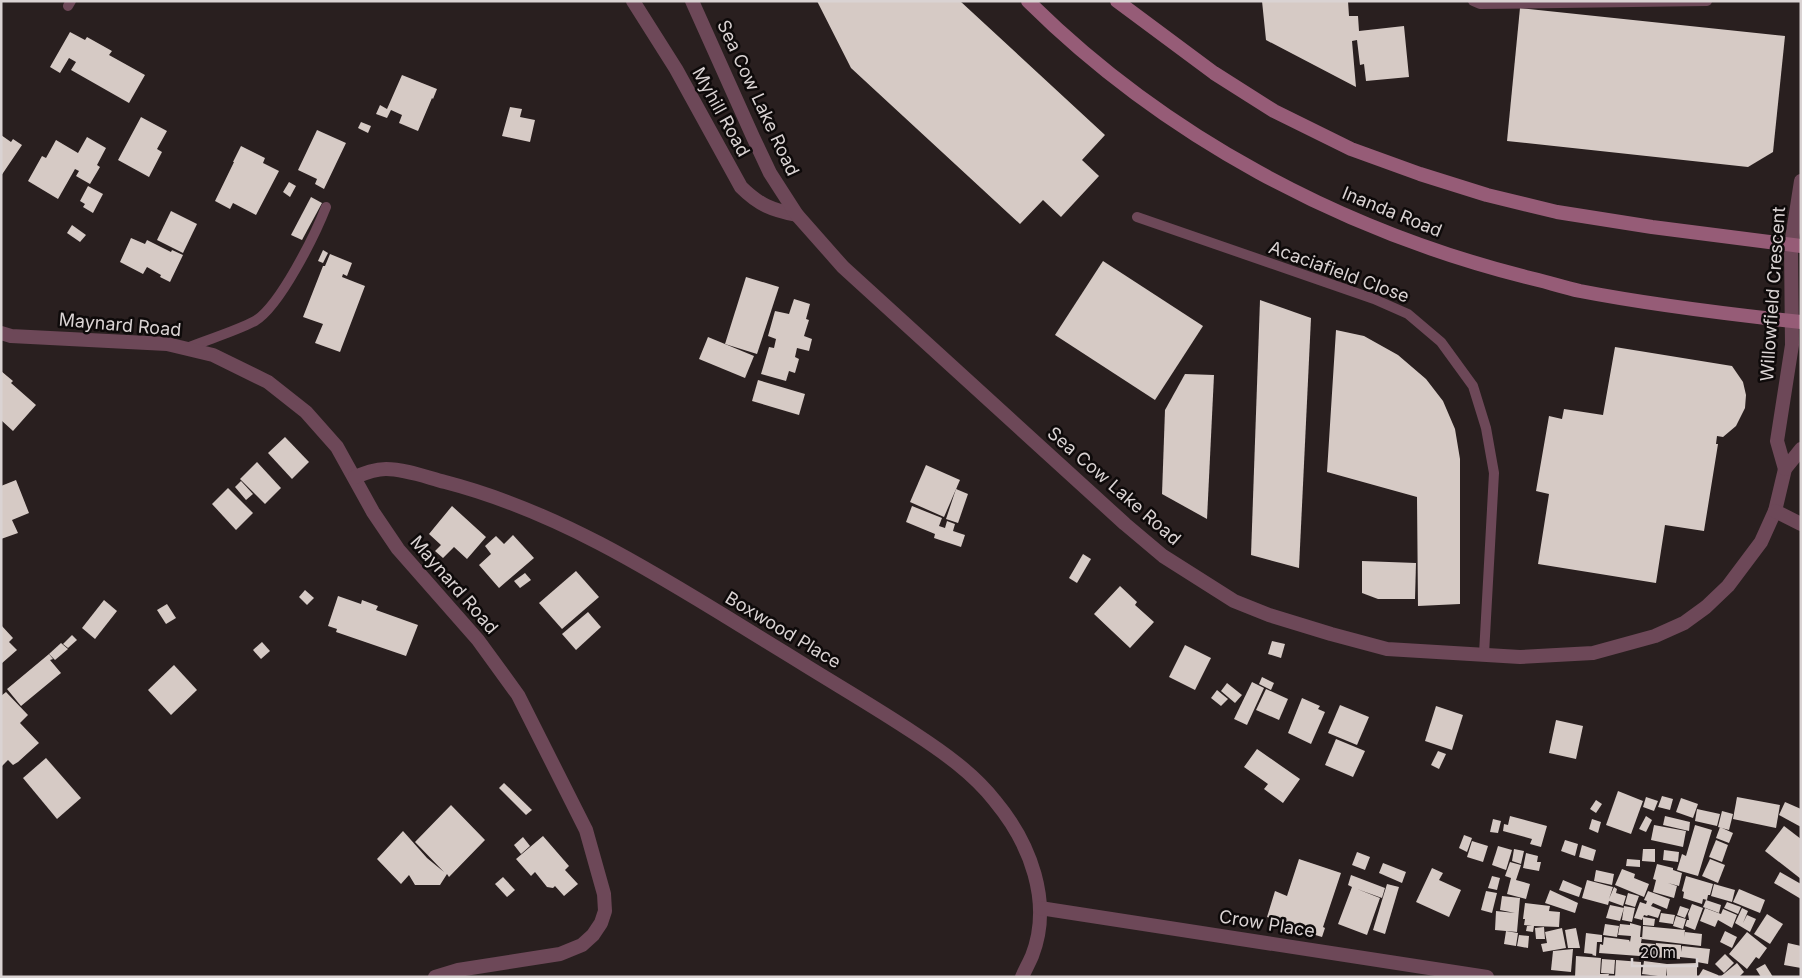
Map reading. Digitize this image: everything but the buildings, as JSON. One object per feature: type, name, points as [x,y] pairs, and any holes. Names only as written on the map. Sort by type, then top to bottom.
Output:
[{"type":"main road","name":"Inanda Road","points":[[1028,1],[1053,26],[1104,68],[1182,127],[1252,169],[1299,193],[1370,224],[1436,251],[1579,290],[1796,322]]},
{"type":"main road","points":[[1117,1],[1214,73],[1274,111],[1351,149],[1420,174],[1487,195],[1557,212],[1796,246]]},
{"type":"street","name":"Myhill Road","points":[[633,1],[676,69],[741,186],[751,197],[763,205],[775,211],[796,214]]},
{"type":"street","name":"Sea Cow Lake Road","points":[[692,1],[770,173],[796,214],[843,267],[1125,524],[1164,556],[1234,601],[1269,615],[1358,642],[1387,648],[1520,657],[1593,653],[1656,636],[1684,623],[1706,607],[1728,586],[1761,542],[1774,511]]},
{"type":"street","name":"Willowfield Crescent","points":[[1785,469],[1777,441],[1796,322],[1796,246],[1801,181]]},
{"type":"street","name":"Maynard Road","points":[[1,333],[11,336],[167,344],[213,355],[268,382],[306,412],[338,447],[373,512],[398,548],[478,640],[518,695],[586,830],[604,894],[605,911],[601,923],[593,935],[582,945],[560,954],[458,970],[435,977]]},
{"type":"street","points":[[1801,449],[1785,469],[1774,511],[1801,524]]},
{"type":"street","name":"Boxwood Place","points":[[354,477],[372,471],[387,469],[413,473],[470,488],[584,534],[644,568],[894,720],[969,772],[995,800],[1012,825],[1030,858],[1038,885],[1039,924],[1033,954],[1022,977]]},
{"type":"street","name":"Crow Place","points":[[1040,908],[1487,977]]},
{"type":"lane","points":[[1473,1],[1480,4],[1706,1]]},
{"type":"lane","points":[[187,348],[245,325],[261,316],[280,294],[293,274],[319,226],[326,207]]},
{"type":"lane","name":"Acaciafield Close","points":[[1137,218],[1374,299],[1408,314],[1441,342],[1473,386],[1486,428],[1494,473],[1484,654]]}]
